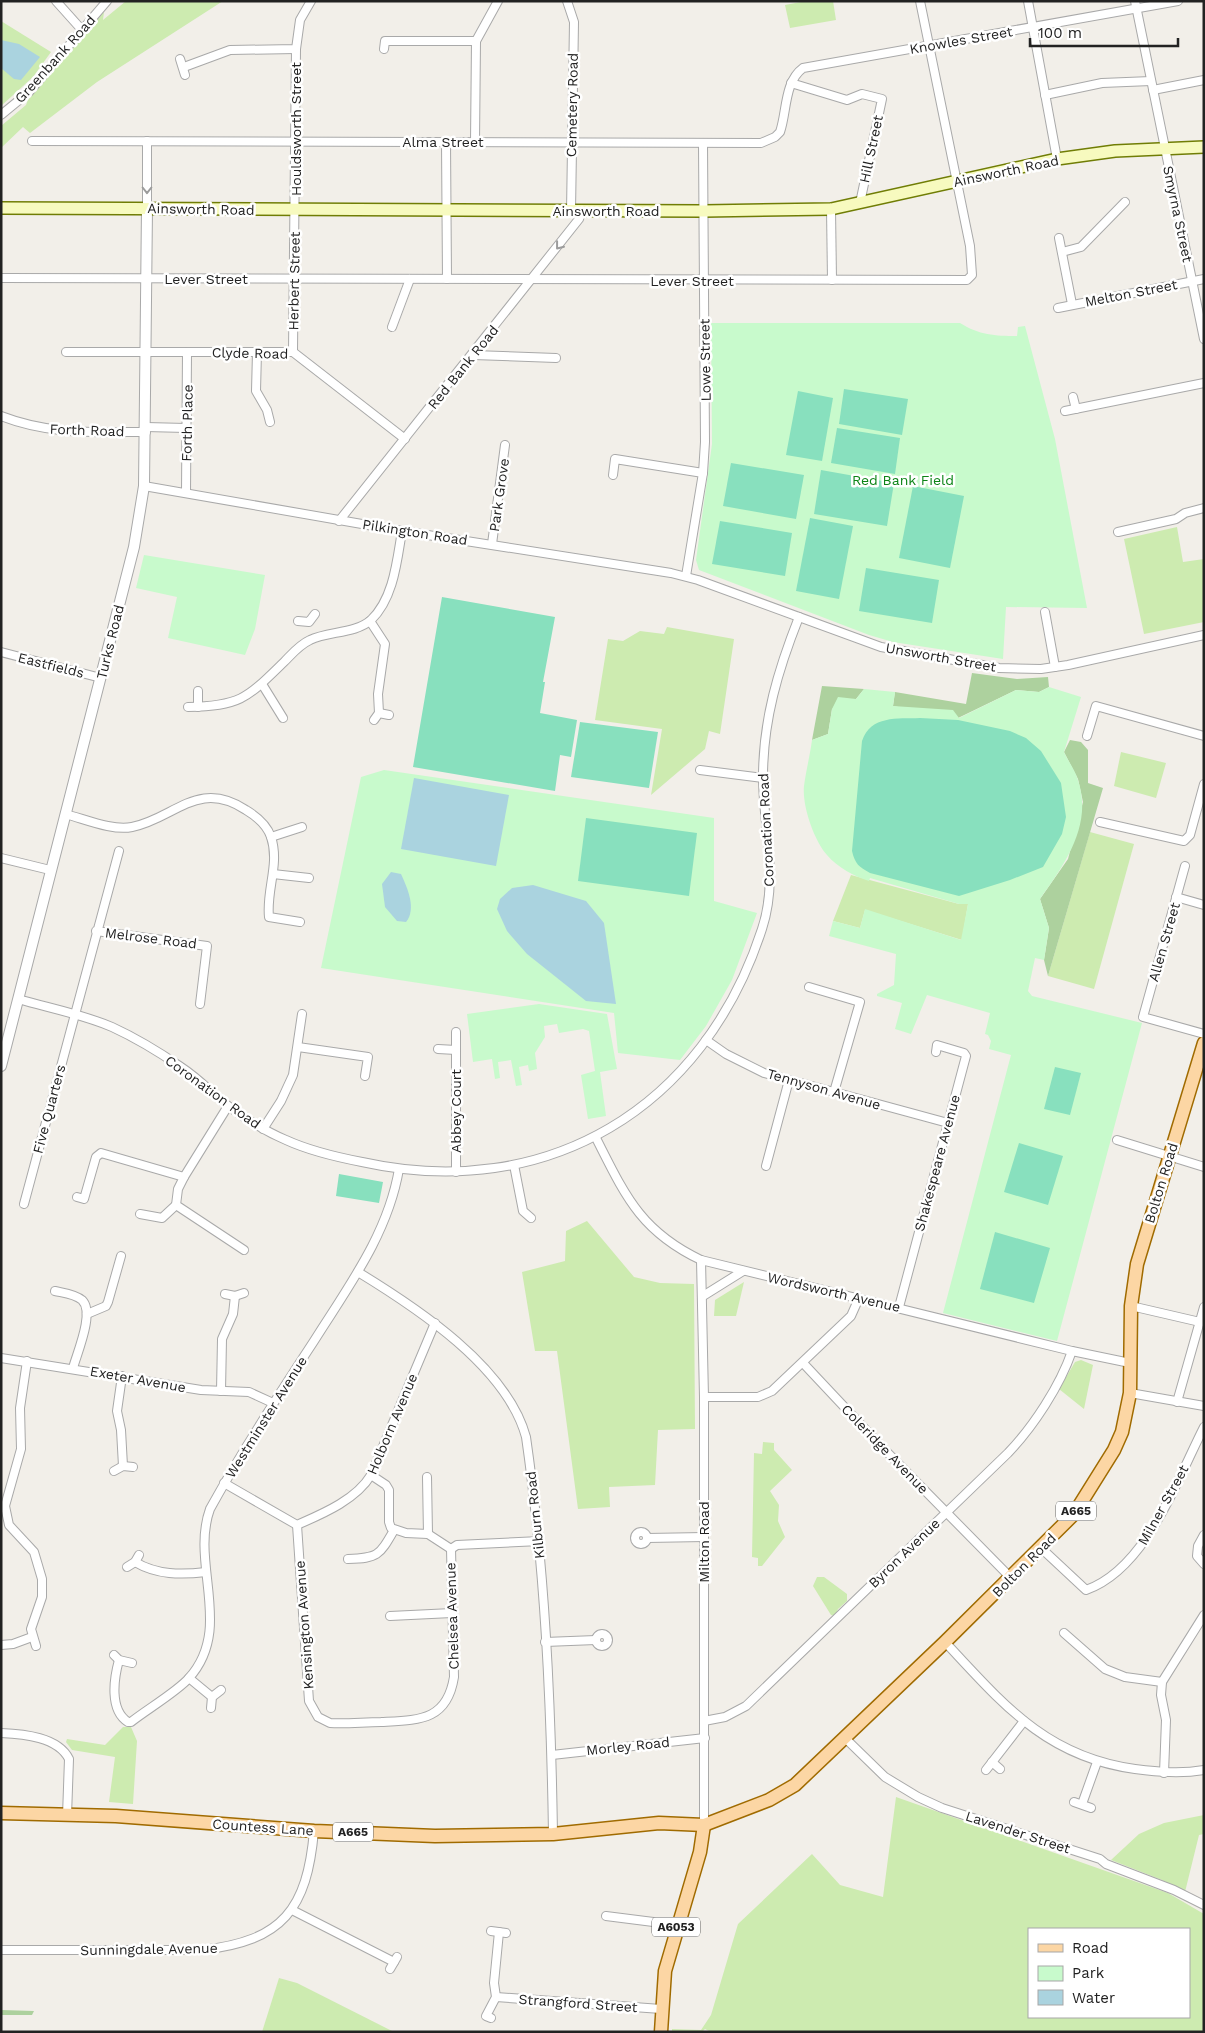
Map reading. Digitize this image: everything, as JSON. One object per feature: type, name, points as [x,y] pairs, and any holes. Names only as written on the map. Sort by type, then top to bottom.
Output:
[{"type":"main road","name":"Ainsworth Road","points":[[1,208],[446,211],[832,209],[1057,159],[1116,151],[1204,147]]},
{"type":"main road","name":"Bolton Road","points":[[704,1825],[770,1800],[795,1785],[846,1739],[1041,1548],[1074,1514],[1100,1475],[1122,1432],[1130,1393],[1131,1306],[1139,1255],[1204,1043]]},
{"type":"main road","name":"Countess Lane","points":[[1,1813],[116,1816],[314,1831],[435,1836],[553,1834],[658,1823],[704,1825]]},
{"type":"main road","name":"A6053","points":[[661,2032],[661,2009],[665,1971],[700,1852],[704,1825]]},
{"type":"street","points":[[56,1],[82,30]]},
{"type":"street","name":"Greenbank Road","points":[[1,115],[28,92],[107,1]]},
{"type":"street","name":"Houldsworth Street","points":[[295,210],[296,49],[300,20],[311,1]]},
{"type":"street","points":[[475,142],[476,41],[498,1]]},
{"type":"street","name":"Cemetery Road","points":[[568,1],[574,22],[571,142],[576,211]]},
{"type":"street","points":[[920,1],[957,182]]},
{"type":"street","points":[[1028,1],[1057,159]]},
{"type":"street","name":"Knowles Street","points":[[803,68],[1033,27],[1136,5],[1178,1]]},
{"type":"street","name":"Smyrna Street","points":[[1136,5],[1204,339]]},
{"type":"street","points":[[384,49],[385,41],[476,41]]},
{"type":"street","points":[[180,59],[184,71],[230,50],[296,49]]},
{"type":"street","name":"Alma Street","points":[[32,141],[761,143],[775,138],[782,128],[791,83],[797,72],[803,68]]},
{"type":"street","points":[[1153,90],[1204,80]]},
{"type":"street","points":[[1045,95],[1102,84],[1151,81]]},
{"type":"street","name":"Hill Street","points":[[791,83],[847,100],[862,94],[882,99],[860,203]]},
{"type":"street","points":[[147,141],[147,208]]},
{"type":"street","points":[[446,142],[447,279]]},
{"type":"street","name":"Lowe Street","points":[[686,576],[703,473],[705,442],[703,143]]},
{"type":"street","name":"Lever Street","points":[[1,278],[964,281],[972,275],[970,246],[957,182]]},
{"type":"street","points":[[1062,252],[1081,247],[1125,202]]},
{"type":"street","name":"Turks Road","points":[[1,1066],[133,551],[144,486],[147,208]]},
{"type":"street","points":[[832,209],[832,280]]},
{"type":"street","name":"Herbert Street","points":[[293,352],[292,279],[295,210]]},
{"type":"street","name":"Red Bank Road","points":[[340,521],[579,220],[576,211]]},
{"type":"street","points":[[1114,213],[1122,220]]},
{"type":"street","points":[[1059,238],[1072,304]]},
{"type":"street","points":[[392,327],[410,279]]},
{"type":"street","name":"Melton Street","points":[[1058,308],[1204,279]]},
{"type":"street","name":"Clyde Road","points":[[66,352],[293,352],[405,439]]},
{"type":"street","name":"Forth Place","points":[[186,493],[188,352]]},
{"type":"street","points":[[257,352],[256,391],[268,410],[270,422]]},
{"type":"street","points":[[473,355],[556,358]]},
{"type":"street","points":[[1065,411],[1204,383]]},
{"type":"street","points":[[1074,398],[1076,409]]},
{"type":"street","name":"Forth Road","points":[[1,416],[49,430],[186,428]]},
{"type":"street","name":"Park Grove","points":[[492,544],[506,446]]},
{"type":"street","points":[[613,474],[615,459],[703,473]]},
{"type":"street","name":"Pilkington Road","points":[[144,486],[340,521],[686,576]]},
{"type":"street","points":[[1118,532],[1176,519],[1185,513],[1204,508]]},
{"type":"street","points":[[188,707],[233,704],[253,693],[298,648],[314,638],[353,629],[370,621],[383,604],[390,588],[402,531]]},
{"type":"street","name":"Unsworth Street","points":[[686,576],[897,652],[999,668],[1055,666],[1204,635]]},
{"type":"street","points":[[1046,612],[1055,666]]},
{"type":"street","points":[[309,622],[315,614]]},
{"type":"street","name":"Coronation Road","points":[[18,1000],[74,1014],[112,1027],[149,1046],[185,1069],[228,1106],[263,1129],[288,1141],[329,1155],[399,1169],[456,1172],[514,1165],[568,1150],[596,1138],[656,1095],[677,1076],[706,1040],[740,985],[764,925],[771,879],[762,778],[765,740],[775,679],[799,617]]},
{"type":"street","points":[[298,621],[309,622]]},
{"type":"street","points":[[370,621],[385,644],[378,694],[380,713],[374,720]]},
{"type":"street","points":[[309,622],[314,638]]},
{"type":"street","name":"Eastfields","points":[[1,652],[101,678]]},
{"type":"street","points":[[262,684],[278,700],[283,718]]},
{"type":"street","points":[[198,691],[198,707]]},
{"type":"street","points":[[1088,736],[1096,706],[1204,736]]},
{"type":"street","points":[[380,713],[389,715]]},
{"type":"street","points":[[700,770],[762,778]]},
{"type":"street","points":[[1100,822],[1107,828],[1179,841],[1188,839],[1204,784]]},
{"type":"street","points":[[65,814],[114,826],[130,827],[190,801],[222,799],[233,802],[262,822],[271,837],[273,874],[268,917],[300,922]]},
{"type":"street","points":[[271,837],[302,826]]},
{"type":"street","name":"Five Quarters","points":[[24,1204],[119,851]]},
{"type":"street","points":[[1,858],[50,870]]},
{"type":"street","name":"Allen Street","points":[[1185,866],[1143,1017],[1204,1034]]},
{"type":"street","points":[[273,874],[309,878]]},
{"type":"street","points":[[1176,897],[1204,904]]},
{"type":"street","name":"Melrose Road","points":[[96,932],[208,946],[200,1004]]},
{"type":"street","points":[[809,987],[860,1002],[834,1092]]},
{"type":"street","points":[[263,1129],[281,1101],[293,1075],[302,1014]]},
{"type":"street","name":"Abbey Court","points":[[456,1032],[456,1172]]},
{"type":"street","name":"Tennyson Avenue","points":[[706,1040],[745,1064],[764,1073],[948,1123]]},
{"type":"street","name":"Shakespeare Avenue","points":[[899,1307],[966,1056],[964,1053],[937,1045],[936,1052]]},
{"type":"street","points":[[298,1047],[368,1057],[365,1076]]},
{"type":"street","name":"Abbey Court","points":[[438,1049],[456,1050]]},
{"type":"street","points":[[766,1166],[789,1080]]},
{"type":"street","points":[[140,1214],[162,1218],[176,1205],[178,1189],[184,1177],[228,1106]]},
{"type":"street","name":"Wordsworth Avenue","points":[[596,1138],[624,1192],[644,1221],[668,1243],[701,1260],[899,1307],[1072,1351],[1130,1362]]},
{"type":"street","points":[[1117,1140],[1204,1166]]},
{"type":"street","points":[[77,1197],[84,1199],[96,1157],[101,1153],[184,1177]]},
{"type":"street","points":[[514,1165],[523,1211],[531,1218]]},
{"type":"street","name":"Westminster Avenue","points":[[132,1663],[116,1657],[113,1691],[123,1718],[128,1722],[131,1722],[189,1678],[200,1660],[210,1634],[211,1606],[204,1549],[207,1518],[224,1483],[273,1403],[358,1272],[385,1220],[399,1169]]},
{"type":"street","points":[[176,1205],[244,1250]]},
{"type":"street","points":[[87,1314],[106,1306],[121,1256]]},
{"type":"street","name":"Milton Road","points":[[701,1260],[704,1397],[704,1825]]},
{"type":"street","points":[[703,1296],[743,1271]]},
{"type":"street","name":"Kilburn Road","points":[[358,1272],[416,1308],[499,1384],[515,1408],[526,1437],[540,1541],[552,1755],[553,1834]]},
{"type":"street","points":[[55,1291],[82,1300],[87,1314],[73,1368]]},
{"type":"street","points":[[226,1294],[235,1296],[244,1293]]},
{"type":"street","points":[[221,1391],[222,1339],[232,1314],[235,1296]]},
{"type":"street","points":[[704,1397],[765,1395],[803,1363],[851,1316],[859,1298]]},
{"type":"street","points":[[1131,1306],[1200,1322]]},
{"type":"street","points":[[1178,1402],[1204,1308]]},
{"type":"street","name":"Holborn Avenue","points":[[297,1525],[353,1495],[366,1484],[435,1324]]},
{"type":"street","name":"Byron Avenue","points":[[704,1721],[725,1717],[746,1706],[947,1513],[1023,1436],[1068,1364],[1072,1351]]},
{"type":"street","name":"Exeter Avenue","points":[[1,1358],[73,1368],[201,1390],[249,1392],[273,1403]]},
{"type":"street","points":[[27,1361],[20,1408],[21,1449],[5,1506],[9,1525],[34,1552],[42,1578],[42,1597],[33,1621],[32,1637],[36,1646]]},
{"type":"street","name":"Coleridge Avenue","points":[[803,1363],[1011,1578]]},
{"type":"street","points":[[122,1376],[117,1411],[121,1430],[123,1466]]},
{"type":"street","points":[[1130,1393],[1204,1406]]},
{"type":"street","name":"Milner Street","points":[[1041,1548],[1086,1590],[1106,1581],[1146,1539],[1204,1427]]},
{"type":"street","points":[[114,1470],[123,1466],[133,1467]]},
{"type":"street","points":[[371,1475],[386,1485],[389,1490],[389,1522],[394,1530],[406,1533],[428,1534],[451,1549],[458,1545],[540,1541]]},
{"type":"street","points":[[427,1477],[428,1534]]},
{"type":"street","points":[[224,1483],[297,1525]]},
{"type":"street","name":"Kensington Avenue","points":[[297,1525],[309,1701],[312,1710],[322,1721]]},
{"type":"street","points":[[348,1559],[371,1558],[378,1555],[394,1530]]},
{"type":"street","points":[[1204,1535],[1198,1546],[1197,1556],[1204,1564]]},
{"type":"street","points":[[648,1538],[704,1537]]},
{"type":"street","name":"Chelsea Avenue","points":[[322,1721],[338,1724],[422,1719],[438,1710],[449,1696],[454,1677],[451,1549]]},
{"type":"street","points":[[127,1567],[134,1562],[139,1554]]},
{"type":"street","points":[[134,1562],[147,1569],[167,1574],[186,1575],[206,1572]]},
{"type":"street","points":[[390,1616],[452,1613]]},
{"type":"street","points":[[1164,1773],[1166,1720],[1161,1695],[1162,1682],[1204,1614]]},
{"type":"street","points":[[1196,1628],[1204,1633]]},
{"type":"street","points":[[1,1644],[13,1644],[32,1637]]},
{"type":"street","points":[[1067,1639],[1105,1669],[1124,1677],[1162,1682]]},
{"type":"street","points":[[545,1642],[596,1640]]},
{"type":"street","points":[[946,1642],[1008,1708],[1024,1722],[1066,1749],[1097,1762],[1164,1773],[1204,1770]]},
{"type":"street","points":[[189,1678],[212,1697]]},
{"type":"street","points":[[211,1708],[212,1697],[221,1690]]},
{"type":"street","points":[[986,1770],[1024,1722]]},
{"type":"street","points":[[1,1733],[25,1736],[52,1743],[65,1751],[69,1759],[67,1816]]},
{"type":"street","name":"Morley Road","points":[[552,1755],[705,1738]]},
{"type":"street","name":"Lavender Street","points":[[846,1739],[885,1777],[918,1797],[942,1808],[1100,1859],[1106,1864],[1174,1890],[1204,1905]]},
{"type":"street","points":[[992,1762],[1000,1769]]},
{"type":"street","points":[[1092,1808],[1078,1803],[1097,1762]]},
{"type":"street","name":"Sunningdale Avenue","points":[[1,1950],[202,1950],[227,1947],[251,1941],[267,1931],[292,1910],[306,1882],[311,1865],[314,1831]]},
{"type":"street","points":[[292,1910],[393,1963]]},
{"type":"street","points":[[606,1916],[677,1925]]},
{"type":"street","points":[[491,2018],[486,2016],[496,1997],[494,1982],[499,1932]]},
{"type":"street","name":"Strangford Street","points":[[496,1997],[661,2009]]},
{"type":"green space","points":[[126,1],[223,1],[97,82],[30,133],[23,127],[1,148],[1,126],[26,105],[29,97],[104,12],[103,20]]},
{"type":"green space","points":[[806,1],[833,1],[836,20],[790,28],[785,5]]},
{"type":"green space","points":[[1,21],[51,52],[33,77],[1,106]]},
{"type":"green space","name":"Red Bank Field","points":[[711,323],[960,323],[981,332],[1009,336],[1017,336],[1018,327],[1025,326],[1055,439],[1087,608],[1006,607],[1003,659],[893,642],[869,635],[699,570],[696,560],[712,444]]},
{"type":"green space","points":[[844,389],[908,399],[902,435],[839,424]]},
{"type":"green space","points":[[798,391],[833,398],[822,461],[786,455]]},
{"type":"green space","points":[[837,428],[900,438],[895,474],[831,463]]},
{"type":"green space","points":[[731,463],[804,475],[796,519],[723,506]]},
{"type":"green space","points":[[821,470],[894,483],[887,526],[814,514]]},
{"type":"green space","points":[[913,486],[964,496],[950,568],[899,558]]},
{"type":"green space","points":[[810,518],[853,526],[839,599],[796,591]]},
{"type":"green space","points":[[720,521],[792,533],[785,576],[712,564]]},
{"type":"green space","points":[[1177,527],[1183,562],[1204,559],[1204,622],[1144,634],[1124,539]]},
{"type":"green space","points":[[144,555],[265,575],[255,629],[245,655],[168,638],[177,597],[136,588]]},
{"type":"green space","points":[[866,568],[939,580],[932,623],[859,611]]},
{"type":"green space","points":[[442,597],[555,617],[543,682],[545,682],[540,713],[577,720],[571,757],[560,755],[555,791],[413,767]]},
{"type":"green space","points":[[667,627],[734,639],[720,734],[709,731],[705,749],[651,795],[662,729],[595,720],[608,639],[623,641],[640,631],[664,634]]},
{"type":"green space","points":[[972,673],[1017,679],[1048,677],[1049,687],[1039,692],[1016,690],[958,718],[893,706],[895,692],[966,704]]},
{"type":"green space","points":[[822,686],[864,689],[856,699],[832,709],[828,734],[812,740]]},
{"type":"green space","points":[[1049,687],[1081,697],[1064,752],[1078,780],[1082,797],[1082,813],[1074,843],[1067,858],[1040,899],[1049,928],[1044,960],[1035,958],[1028,991],[1032,996],[1142,1023],[1057,1341],[943,1313],[1011,1055],[989,1049],[991,1041],[988,1035],[985,1034],[990,1013],[927,995],[911,1034],[895,1029],[902,1003],[877,996],[877,994],[894,985],[896,954],[829,936],[833,921],[860,928],[865,909],[961,940],[968,904],[959,904],[870,878],[869,881],[841,868],[831,860],[818,841],[807,813],[804,794],[812,740],[828,734],[832,709],[838,697],[856,699],[864,689],[895,692],[893,706],[953,710],[959,718],[1016,690],[1039,692]]},
{"type":"green space","points":[[894,719],[958,720],[1010,731],[1026,738],[1041,751],[1061,783],[1066,817],[1062,834],[1043,867],[1010,880],[959,896],[870,873],[858,865],[852,851],[862,741],[866,733],[878,723]]},
{"type":"green space","points":[[580,722],[658,732],[649,788],[571,777]]},
{"type":"green space","points":[[1070,740],[1081,742],[1088,750],[1088,783],[1103,788],[1048,976],[1044,960],[1049,928],[1040,899],[1068,859],[1083,802],[1078,779],[1064,752]]},
{"type":"green space","points":[[1121,752],[1166,763],[1156,798],[1114,786]]},
{"type":"green space","points":[[384,770],[714,818],[714,901],[757,913],[732,980],[706,1026],[680,1060],[618,1053],[614,1013],[321,968],[361,777]]},
{"type":"green space","points":[[586,818],[697,833],[689,896],[578,881]]},
{"type":"green space","points":[[1090,832],[1134,844],[1094,989],[1048,976]]},
{"type":"green space","points":[[851,875],[959,904],[968,904],[962,940],[865,910],[860,928],[833,921]]},
{"type":"green space","points":[[539,1004],[607,1014],[617,1069],[600,1072],[606,1116],[588,1119],[581,1075],[595,1071],[589,1031],[583,1029],[559,1033],[557,1024],[544,1026],[545,1037],[535,1053],[537,1069],[529,1071],[528,1065],[519,1067],[522,1085],[516,1086],[511,1060],[498,1062],[500,1078],[495,1079],[492,1059],[473,1062],[467,1014]]},
{"type":"green space","points":[[1055,1067],[1081,1073],[1070,1115],[1044,1109]]},
{"type":"green space","points":[[1019,1143],[1063,1156],[1048,1205],[1004,1192]]},
{"type":"green space","points":[[339,1174],[383,1182],[379,1203],[336,1196]]},
{"type":"green space","points":[[587,1221],[634,1277],[660,1283],[694,1284],[695,1429],[658,1430],[655,1485],[609,1487],[610,1507],[578,1509],[557,1351],[535,1351],[522,1272],[565,1261],[566,1231]]},
{"type":"green space","points":[[995,1232],[1050,1248],[1034,1303],[980,1289]]},
{"type":"green space","points":[[744,1282],[736,1316],[714,1316],[715,1300]]},
{"type":"green space","points":[[1081,1360],[1093,1365],[1084,1409],[1059,1389],[1075,1362]]},
{"type":"green space","points":[[763,1442],[774,1443],[774,1450],[792,1470],[770,1491],[779,1505],[778,1521],[785,1537],[762,1566],[758,1566],[758,1558],[752,1557],[754,1453],[762,1454]]},
{"type":"green space","points":[[817,1577],[824,1577],[847,1594],[847,1601],[838,1609],[835,1616],[831,1615],[813,1586]]},
{"type":"green space","points":[[123,1727],[131,1727],[137,1741],[133,1804],[109,1802],[115,1757],[72,1750],[66,1742],[67,1739],[105,1745]]},
{"type":"green space","points":[[896,1797],[1168,1893],[1204,1914],[1204,2032],[711,2032],[705,2029],[702,2032],[672,2032],[672,2029],[701,2030],[711,2015],[738,1924],[812,1854],[840,1885],[883,1897]]},
{"type":"green space","points":[[1204,1815],[1204,1834],[1199,1835],[1185,1892],[1162,1880],[1111,1860],[1139,1834],[1164,1823]]},
{"type":"green space","points":[[279,1978],[297,1983],[394,2032],[262,2032]]},
{"type":"green space","points":[[1,2010],[34,2011],[32,2015],[1,2015]]},
{"type":"water","points":[[1,40],[19,44],[40,57],[21,80],[14,79],[1,68]]},
{"type":"water","points":[[414,778],[509,795],[496,866],[401,849]]},
{"type":"water","points":[[391,872],[401,874],[408,891],[411,911],[406,922],[397,921],[385,907],[382,884]]},
{"type":"water","points":[[533,885],[586,901],[604,923],[616,1004],[586,1001],[527,954],[507,931],[497,909],[500,899],[512,888]]}]
